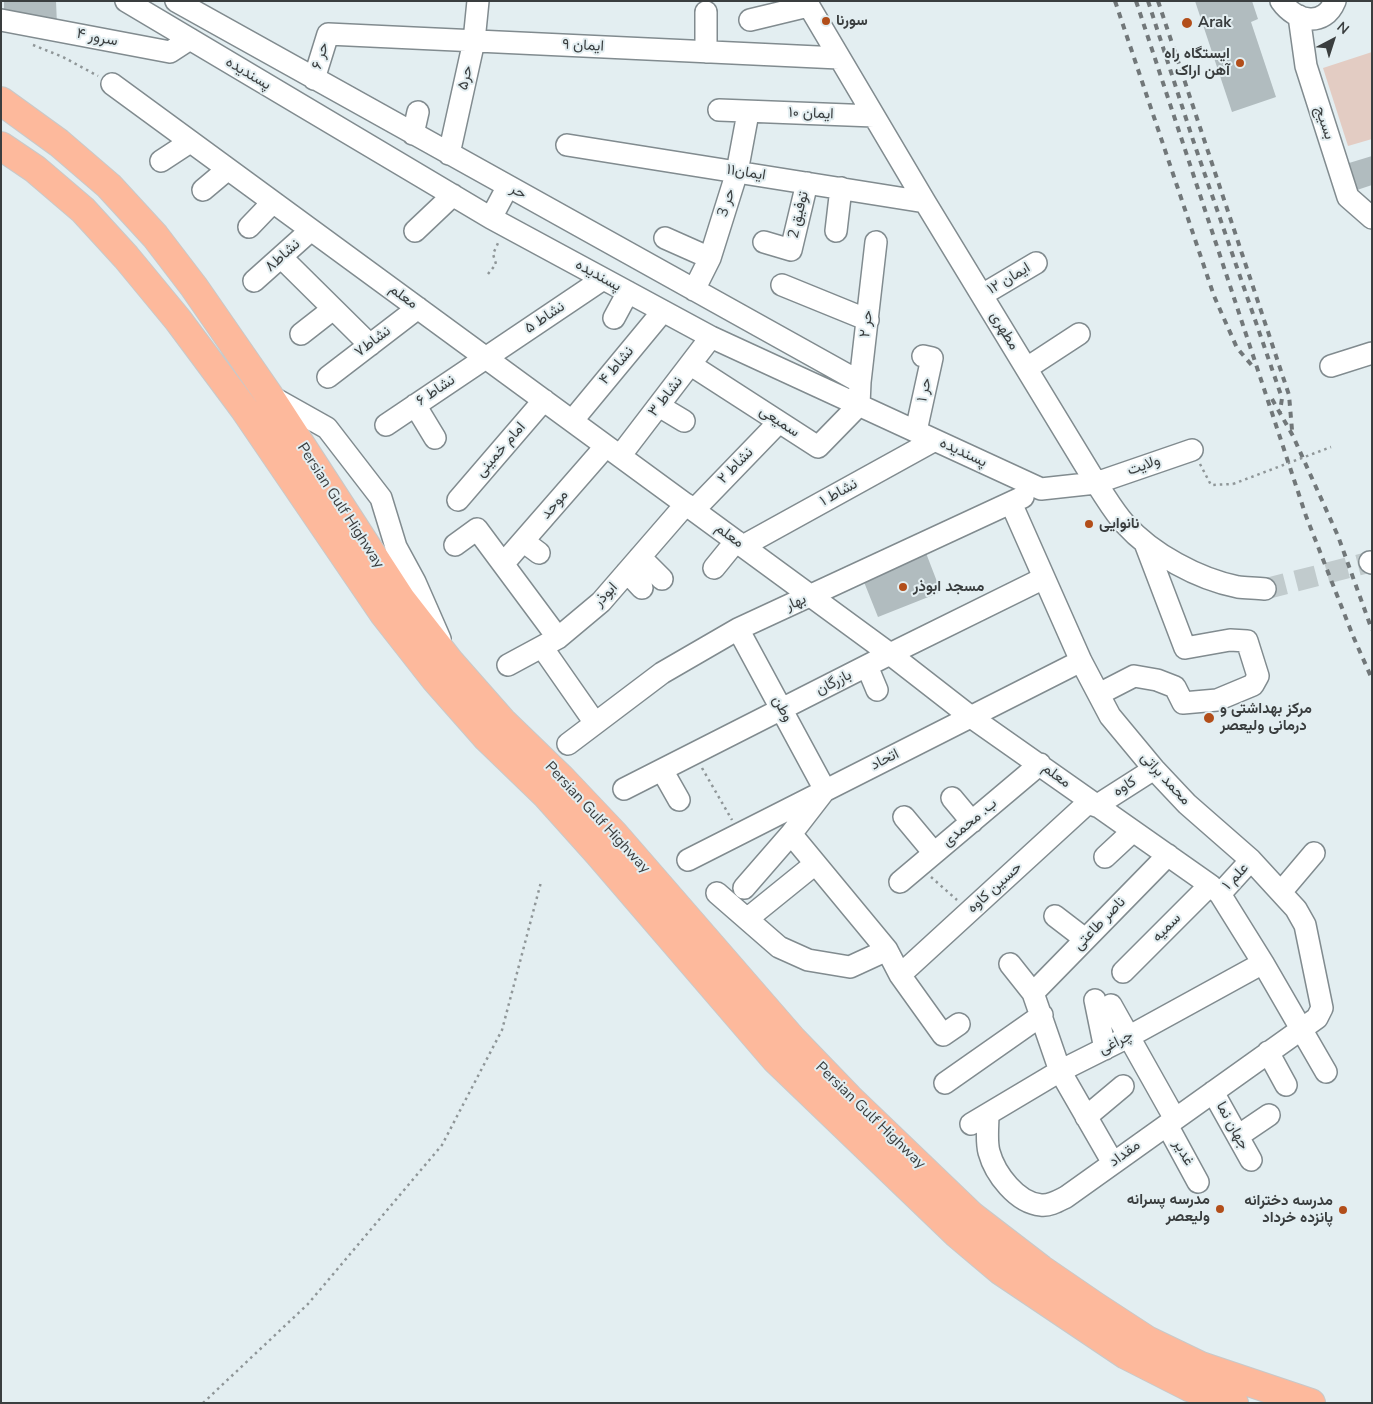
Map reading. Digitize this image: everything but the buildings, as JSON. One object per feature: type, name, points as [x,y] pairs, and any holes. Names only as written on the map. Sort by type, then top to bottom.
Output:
[{"type":"highway","name":"Persian Gulf Highway","points":[[1,102],[59,143],[109,186],[155,236],[194,287],[268,394],[401,599],[450,662],[502,721],[561,778],[615,835],[812,1059],[849,1098],[972,1216],[1041,1269],[1147,1340],[1202,1366],[1311,1403]]},
{"type":"highway","name":"Persian Gulf Highway","points":[[1,146],[35,169],[83,210],[126,258],[178,320],[245,410],[384,614],[435,678],[487,738],[546,795],[598,853],[776,1060],[956,1233],[1001,1271],[1126,1355],[1189,1387],[1234,1403]]},
{"type":"street","name":"پسندیده","points":[[126,1],[498,222],[711,337],[1041,489]]},
{"type":"street","name":"حر","points":[[176,1],[860,382]]},
{"type":"street","name":"حر۵","points":[[449,154],[474,41],[478,1]]},
{"type":"street","points":[[1281,1],[1298,16],[1309,19],[1320,18],[1336,2]]},
{"type":"street","points":[[750,20],[807,4]]},
{"type":"street","name":"مطهری","points":[[807,4],[1096,483],[1124,524],[1145,543],[1175,564],[1238,587],[1264,589]]},
{"type":"street","points":[[706,12],[706,52]]},
{"type":"street","name":"بسیج","points":[[1298,16],[1306,66],[1348,197],[1372,218]]},
{"type":"street","name":"سرور ۴","points":[[1,20],[170,52],[190,39]]},
{"type":"street","name":"حر ۶","points":[[314,78],[328,34]]},
{"type":"street","name":"ایمان ۹","points":[[328,34],[839,58]]},
{"type":"street","name":"معلم","points":[[112,84],[890,654],[971,717],[1215,889],[1263,963],[1326,1072]]},
{"type":"street","name":"ایمان ۱۰","points":[[719,110],[748,113],[874,116]]},
{"type":"street","points":[[413,134],[418,112]]},
{"type":"street","name":"حر 3","points":[[694,290],[710,258],[737,172],[748,113]]},
{"type":"street","points":[[161,161],[190,142]]},
{"type":"street","name":"ایمان۱۱","points":[[567,145],[925,202]]},
{"type":"street","points":[[202,190],[228,169]]},
{"type":"street","name":"توفیق 2","points":[[764,242],[791,250],[807,183]]},
{"type":"street","points":[[498,222],[508,186]]},
{"type":"street","points":[[836,231],[841,188]]},
{"type":"street","points":[[415,231],[453,195]]},
{"type":"street","points":[[249,227],[273,202]]},
{"type":"street","name":"نشاط۸","points":[[254,282],[311,230]]},
{"type":"street","points":[[665,238],[710,258]]},
{"type":"street","points":[[596,275],[602,239]]},
{"type":"street","name":"حر ۲","points":[[859,405],[876,242]]},
{"type":"street","points":[[281,257],[370,345]]},
{"type":"street","name":"ایمان ۱۲","points":[[982,295],[1036,263]]},
{"type":"street","name":"نشاط ۵","points":[[487,358],[596,275]]},
{"type":"street","points":[[782,285],[828,296],[868,320]]},
{"type":"street","points":[[614,318],[628,292]]},
{"type":"street","name":"نشاط۷","points":[[328,377],[418,308]]},
{"type":"street","points":[[301,334],[333,309]]},
{"type":"street","name":"نشاط ۴","points":[[572,421],[663,311]]},
{"type":"street","points":[[1026,368],[1079,334]]},
{"type":"street","name":"نشاط ۳","points":[[613,451],[659,406],[711,337]]},
{"type":"street","points":[[1331,366],[1372,353]]},
{"type":"street","name":"حر ۱","points":[[923,356],[932,358],[925,436]]},
{"type":"street","name":"نشاط ۶","points":[[386,425],[487,358]]},
{"type":"street","name":"سمیعی","points":[[690,365],[818,447],[859,405]]},
{"type":"street","points":[[268,394],[327,428],[381,498],[396,547],[415,582],[450,662]]},
{"type":"street","name":"امام خمینی","points":[[458,500],[544,400]]},
{"type":"street","points":[[416,405],[435,438]]},
{"type":"street","points":[[659,406],[684,421]]},
{"type":"street","name":"نشاط ۲","points":[[690,507],[779,422]]},
{"type":"street","name":"نشاط ۱","points":[[740,544],[925,436]]},
{"type":"street","name":"ولایت","points":[[1096,483],[1192,450]]},
{"type":"street","name":"موحد","points":[[503,564],[531,547],[613,451]]},
{"type":"street","points":[[1041,489],[1096,483]]},
{"type":"street","name":"بهار","points":[[568,744],[662,673],[738,629],[1041,489]]},
{"type":"street","name":"محمد براتی","points":[[1011,503],[1081,661],[1110,716],[1154,769],[1187,804],[1251,860],[1281,892],[1296,909],[1305,925],[1322,1008],[1317,1018],[1301,1028]]},
{"type":"street","name":"ابوذر","points":[[508,665],[550,643],[601,602],[634,564],[690,507]]},
{"type":"street","points":[[455,545],[477,529],[503,564],[595,724]]},
{"type":"street","points":[[1098,694],[1134,676],[1157,680],[1175,687],[1183,703],[1217,700],[1253,685],[1258,676],[1247,641],[1230,640],[1185,648],[1145,543]]},
{"type":"street","points":[[714,568],[740,544]]},
{"type":"street","points":[[634,564],[662,579]]},
{"type":"street","points":[[634,564],[642,588]]},
{"type":"street","name":"بازرگان","points":[[624,789],[1044,578]]},
{"type":"street","name":"وطن","points":[[738,629],[825,790]]},
{"type":"street","name":"اتحاد","points":[[688,860],[1081,661]]},
{"type":"street","points":[[867,666],[877,690]]},
{"type":"street","name":"ب. محمدی","points":[[900,882],[1040,764]]},
{"type":"street","name":"کاوه","points":[[1093,803],[1154,769]]},
{"type":"street","points":[[662,770],[679,800]]},
{"type":"street","points":[[744,888],[791,834],[825,790]]},
{"type":"street","points":[[952,798],[972,822]]},
{"type":"street","name":"حسین کاوه","points":[[900,975],[1093,803]]},
{"type":"street","points":[[904,817],[934,853]]},
{"type":"street","points":[[1105,857],[1133,831]]},
{"type":"street","points":[[791,834],[887,950],[900,975],[943,1035],[959,1024]]},
{"type":"street","points":[[1281,892],[1314,853]]},
{"type":"street","name":"ناصر طاعتی","points":[[1033,993],[1168,855]]},
{"type":"street","name":"علم ۱","points":[[1215,889],[1251,860]]},
{"type":"street","points":[[747,919],[816,864]]},
{"type":"street","name":"سمیه","points":[[1124,972],[1215,889]]},
{"type":"street","points":[[717,893],[779,947],[808,960],[850,967],[887,950]]},
{"type":"street","points":[[1055,916],[1085,940]]},
{"type":"street","name":"چراغی","points":[[980,1119],[1060,1071],[1130,1036],[1263,963]]},
{"type":"street","points":[[1010,964],[1033,993],[1060,1071],[1113,1163]]},
{"type":"street","name":"غدیر","points":[[1105,1049],[1103,1003],[1130,1036],[1198,1182]]},
{"type":"street","points":[[946,1083],[1042,1015]]},
{"type":"street","name":"مقداد","points":[[980,1119],[997,1172],[1007,1185],[1029,1202],[1041,1206],[1053,1204],[1066,1197],[1301,1028]]},
{"type":"street","points":[[1268,1052],[1286,1085]]},
{"type":"street","points":[[1086,1117],[1124,1086]]},
{"type":"street","name":"جهان نما","points":[[1213,1092],[1251,1160]]},
{"type":"street","points":[[1238,1136],[1268,1115]]},
{"type":"path","points":[[28,43],[63,56],[112,84]]},
{"type":"path","points":[[488,274],[496,264],[493,254],[498,222]]},
{"type":"path","points":[[1192,450],[1211,485],[1233,484],[1331,447]]},
{"type":"path","points":[[694,754],[740,834]]},
{"type":"path","points":[[918,866],[969,912]]},
{"type":"path","points":[[203,1403],[308,1304],[442,1145],[502,1030],[541,882]]},
{"type":"shaded area","points":[[1372,52],[1372,139],[1348,146],[1323,68]]},
{"type":"tunnel","points":[[1265,589],[1370,562]]},
{"type":"railway","points":[[1115,1],[1214,296],[1237,348],[1255,369]]},
{"type":"railway","points":[[1136,1],[1306,516],[1372,679]]},
{"type":"railway","points":[[1148,1],[1193,140],[1282,398],[1280,412]]},
{"type":"railway","points":[[1158,1],[1289,395],[1292,430]]},
{"type":"railway","points":[[1272,399],[1293,436],[1338,536],[1372,630]]},
{"type":"place","name":"سورنا","points":[[826,21]]},
{"type":"place","name":"Arak","points":[[1187,23]]},
{"type":"place","name":"ایستگاه راه آهن اراک","points":[[1240,63]]},
{"type":"place","name":"نانوایی","points":[[1089,524]]},
{"type":"place","name":"مسجد ابوذر","points":[[903,587]]},
{"type":"place","name":"مرکز بهداشتی و درمانی ولیعصر","points":[[1209,718]]},
{"type":"place","name":"مدرسه پسرانه ولیعصر","points":[[1220,1209]]},
{"type":"place","name":"مدرسه دخترانه پانزده خرداد","points":[[1343,1210]]}]
